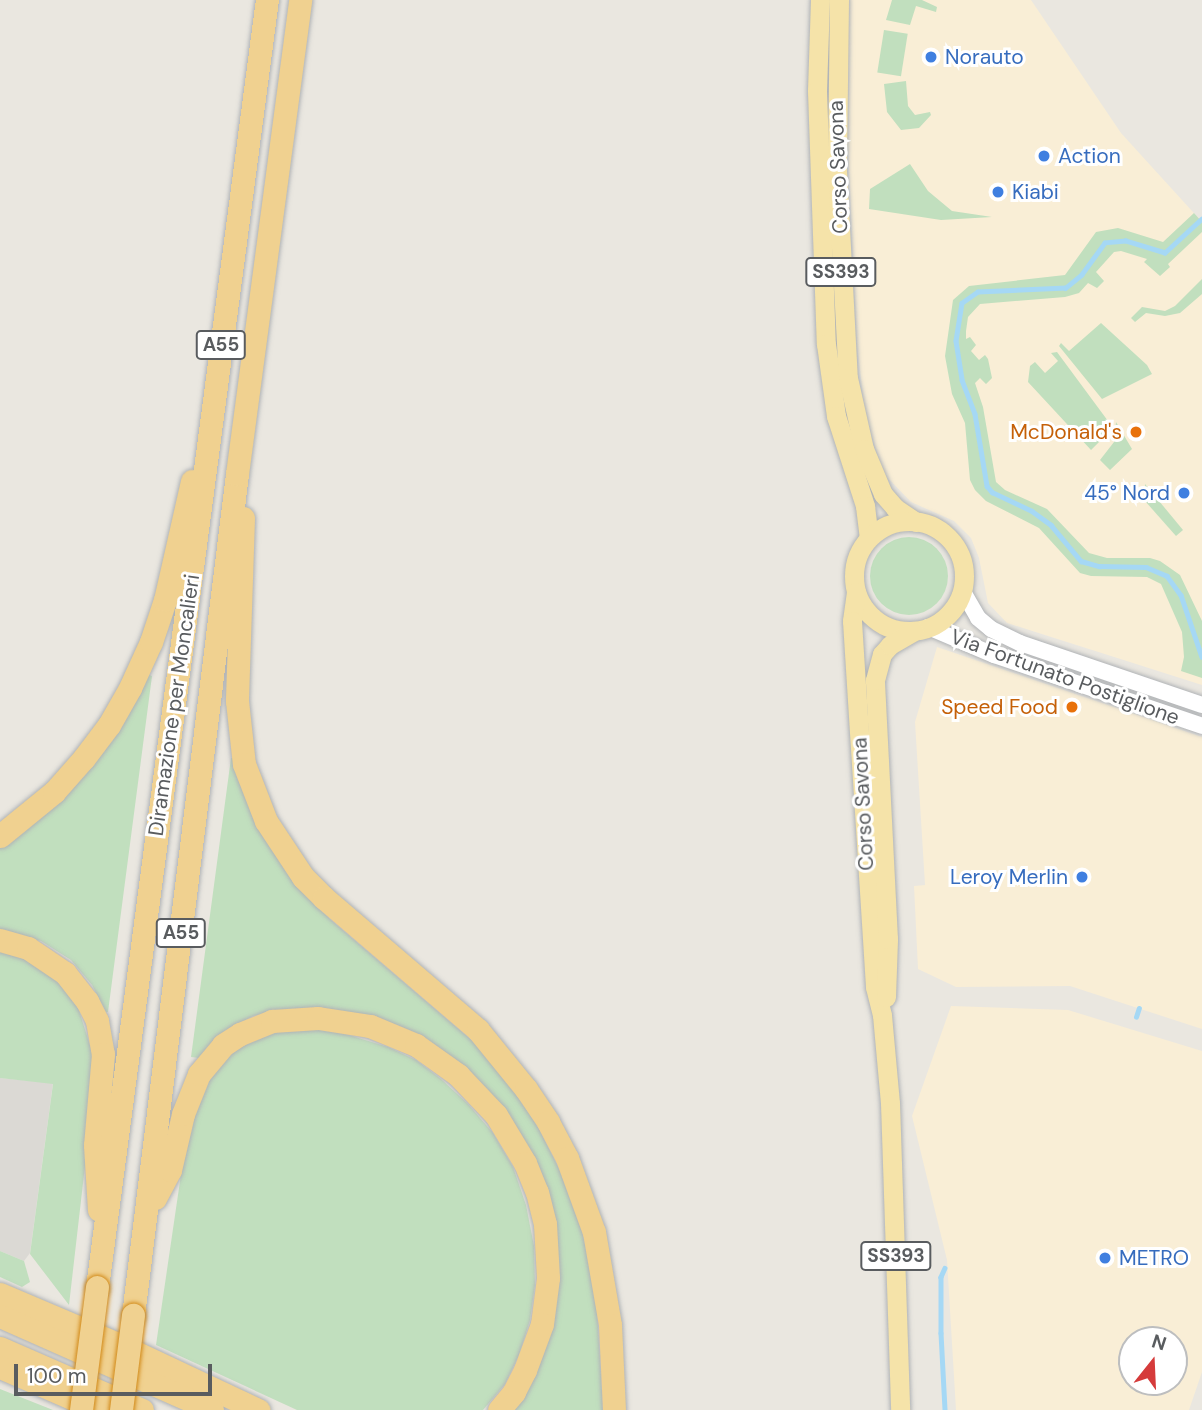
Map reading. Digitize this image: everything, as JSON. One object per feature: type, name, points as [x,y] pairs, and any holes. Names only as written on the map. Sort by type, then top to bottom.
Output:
[{"type":"highway","name":"Diramazione per Moncalieri","points":[[80,1410],[267,0]]},
{"type":"highway","name":"Diramazione per Moncalieri","points":[[121,1410],[148,1210],[237,474],[300,0]]},
{"type":"highway","points":[[0,835],[54,792],[109,725],[130,688],[151,642],[164,600],[184,512],[211,428]]},
{"type":"highway","points":[[237,474],[244,533],[237,627],[237,701],[244,764],[252,789],[266,821],[303,877],[478,1030],[527,1089],[548,1122],[566,1158],[594,1232],[610,1325],[614,1410]]},
{"type":"highway","points":[[0,940],[28,948],[65,973],[87,1001],[97,1021],[102,1040],[103,1077],[95,1174],[103,1238]]},
{"type":"highway","points":[[148,1210],[170,1170],[183,1114],[199,1074],[223,1045],[240,1034],[272,1021],[318,1018],[370,1026],[416,1045],[458,1075],[496,1115],[525,1163],[537,1192],[545,1224],[548,1278],[541,1324],[525,1370],[514,1392],[499,1410]]},
{"type":"highway","points":[[0,1294],[120,1345],[258,1410]]},
{"type":"highway","points":[[0,1316],[212,1410]]},
{"type":"highway","points":[[0,1348],[142,1410]]},
{"type":"highway","points":[[0,1367],[99,1410]]},
{"type":"main road","name":"Corso Savona","points":[[820,0],[817,131],[826,344],[836,416],[865,506],[869,538],[855,566],[856,593],[852,621],[875,987],[882,1015],[890,1103],[900,1410]]},
{"type":"main road","name":"Corso Savona","points":[[839,0],[837,171],[848,378],[864,449],[883,494],[895,508],[916,522],[938,530],[955,546],[964,575],[962,590],[955,606],[943,619],[890,645],[882,654],[875,680],[888,939],[887,993],[882,1015]]},
{"type":"main road","points":[[869,538],[883,527],[899,522],[916,522]]},
{"type":"main road","points":[[856,593],[865,609],[878,622],[895,629],[921,629]]},
{"type":"street","name":"Via Fortunato Postiglione","points":[[962,590],[978,618],[990,629],[1020,643],[1202,705]]},
{"type":"street","name":"Via Fortunato Postiglione","points":[[921,629],[1202,726]]},
{"type":"shaded area","points":[[848,0],[1031,0],[1121,133],[1202,222],[1202,685],[1007,623],[988,603],[979,558],[971,538],[954,521],[911,502],[883,473],[865,412],[857,344],[845,76]]},
{"type":"shaded area","points":[[937,647],[1202,737],[1202,1029],[1070,986],[956,987],[918,969],[914,886],[925,885],[915,722]]},
{"type":"shaded area","points":[[951,1006],[1068,1010],[1202,1051],[1202,1372],[1189,1410],[956,1410],[947,1260],[912,1116]]},
{"type":"shaded area","points":[[0,1078],[53,1083],[30,1253],[24,1261],[0,1251]]},
{"type":"green space","points":[[892,0],[922,0],[937,7],[936,12],[916,6],[910,25],[886,20]]},
{"type":"green space","points":[[884,30],[908,34],[901,76],[877,72]]},
{"type":"green space","points":[[906,81],[908,106],[915,115],[930,112],[931,115],[919,128],[901,130],[887,112],[884,84]]},
{"type":"green space","points":[[910,164],[928,191],[952,211],[992,217],[941,220],[869,209],[870,189]]},
{"type":"green space","points":[[1194,213],[1202,222],[1202,232],[1168,264],[1170,267],[1160,276],[1144,262],[1147,259],[1121,251],[1114,252],[1096,272],[1104,281],[1097,288],[1088,283],[1079,293],[1065,297],[980,304],[968,317],[966,339],[970,337],[976,345],[971,351],[979,360],[985,355],[988,359],[992,378],[986,384],[980,378],[975,383],[983,407],[996,482],[1005,490],[1047,509],[1089,553],[1107,558],[1150,558],[1160,561],[1180,575],[1202,621],[1202,678],[1181,671],[1184,657],[1182,632],[1161,584],[1147,577],[1091,576],[1080,573],[1039,528],[986,501],[975,490],[970,480],[965,423],[952,394],[945,356],[953,300],[969,286],[1065,275],[1096,232],[1118,228],[1163,242]]},
{"type":"green space","points":[[1202,279],[1202,294],[1180,313],[1165,316],[1146,313],[1135,322],[1131,318],[1142,307],[1165,311],[1175,306]]},
{"type":"green space","points":[[1101,323],[1147,365],[1152,374],[1102,399],[1059,346],[1061,343],[1069,351]]},
{"type":"green space","points":[[1057,352],[1108,421],[1106,435],[1091,450],[1028,382],[1030,366],[1035,362],[1045,373],[1058,361],[1051,353]]},
{"type":"green space","points":[[1116,422],[1132,449],[1110,470],[1100,460],[1114,442]]},
{"type":"green space","points":[[1145,484],[1183,530],[1176,536],[1145,501]]},
{"type":"green space","points":[[909,537],[924,540],[941,554],[948,576],[945,591],[931,608],[909,615],[894,612],[877,598],[870,576],[873,561],[887,544]]},
{"type":"green space","points":[[149,675],[152,676],[106,1012],[92,985],[71,960],[41,941],[0,930],[0,848],[18,835],[130,709]]},
{"type":"green space","points":[[231,758],[234,758],[262,834],[294,883],[332,921],[476,1044],[509,1081],[539,1129],[565,1181],[582,1231],[596,1294],[603,1410],[512,1410],[553,1233],[450,1057],[280,1010],[253,1016],[226,1031],[199,1058],[191,1057]]},
{"type":"green space","points":[[0,949],[27,956],[56,978],[77,1004],[93,1055],[95,1079],[69,1305],[30,1254],[53,1084],[0,1078]]},
{"type":"green space","points":[[326,1028],[388,1047],[416,1060],[468,1104],[493,1133],[513,1167],[526,1205],[534,1246],[535,1285],[530,1320],[519,1355],[505,1384],[483,1410],[297,1410],[156,1345],[185,1147],[193,1112],[208,1080],[229,1056],[251,1040],[276,1031]]},
{"type":"green space","points":[[0,1251],[24,1261],[30,1282],[22,1287],[0,1277]]},
{"type":"green space","points":[[0,1389],[53,1410],[0,1410]]},
{"type":"waterway","points":[[1202,219],[1165,253],[1126,241],[1105,243],[1082,275],[1066,288],[978,292],[962,303],[956,341],[962,380],[975,414],[987,486],[992,492],[1032,511],[1051,525],[1081,561],[1099,566],[1146,567],[1167,576],[1181,595],[1202,657]]},
{"type":"waterway","points":[[1136,1017],[1139,1008]]},
{"type":"waterway","points":[[945,1268],[941,1277],[945,1410]]},
{"type":"place","name":"Norauto","points":[[931,57]]},
{"type":"place","name":"Action","points":[[1044,156]]},
{"type":"place","name":"Kiabi","points":[[998,192]]},
{"type":"place","name":"McDonald's","points":[[1136,432]]},
{"type":"place","name":"45° Nord","points":[[1184,493]]},
{"type":"place","name":"Speed Food","points":[[1072,707]]},
{"type":"place","name":"Leroy Merlin","points":[[1082,877]]},
{"type":"place","name":"METRO","points":[[1105,1258]]}]
